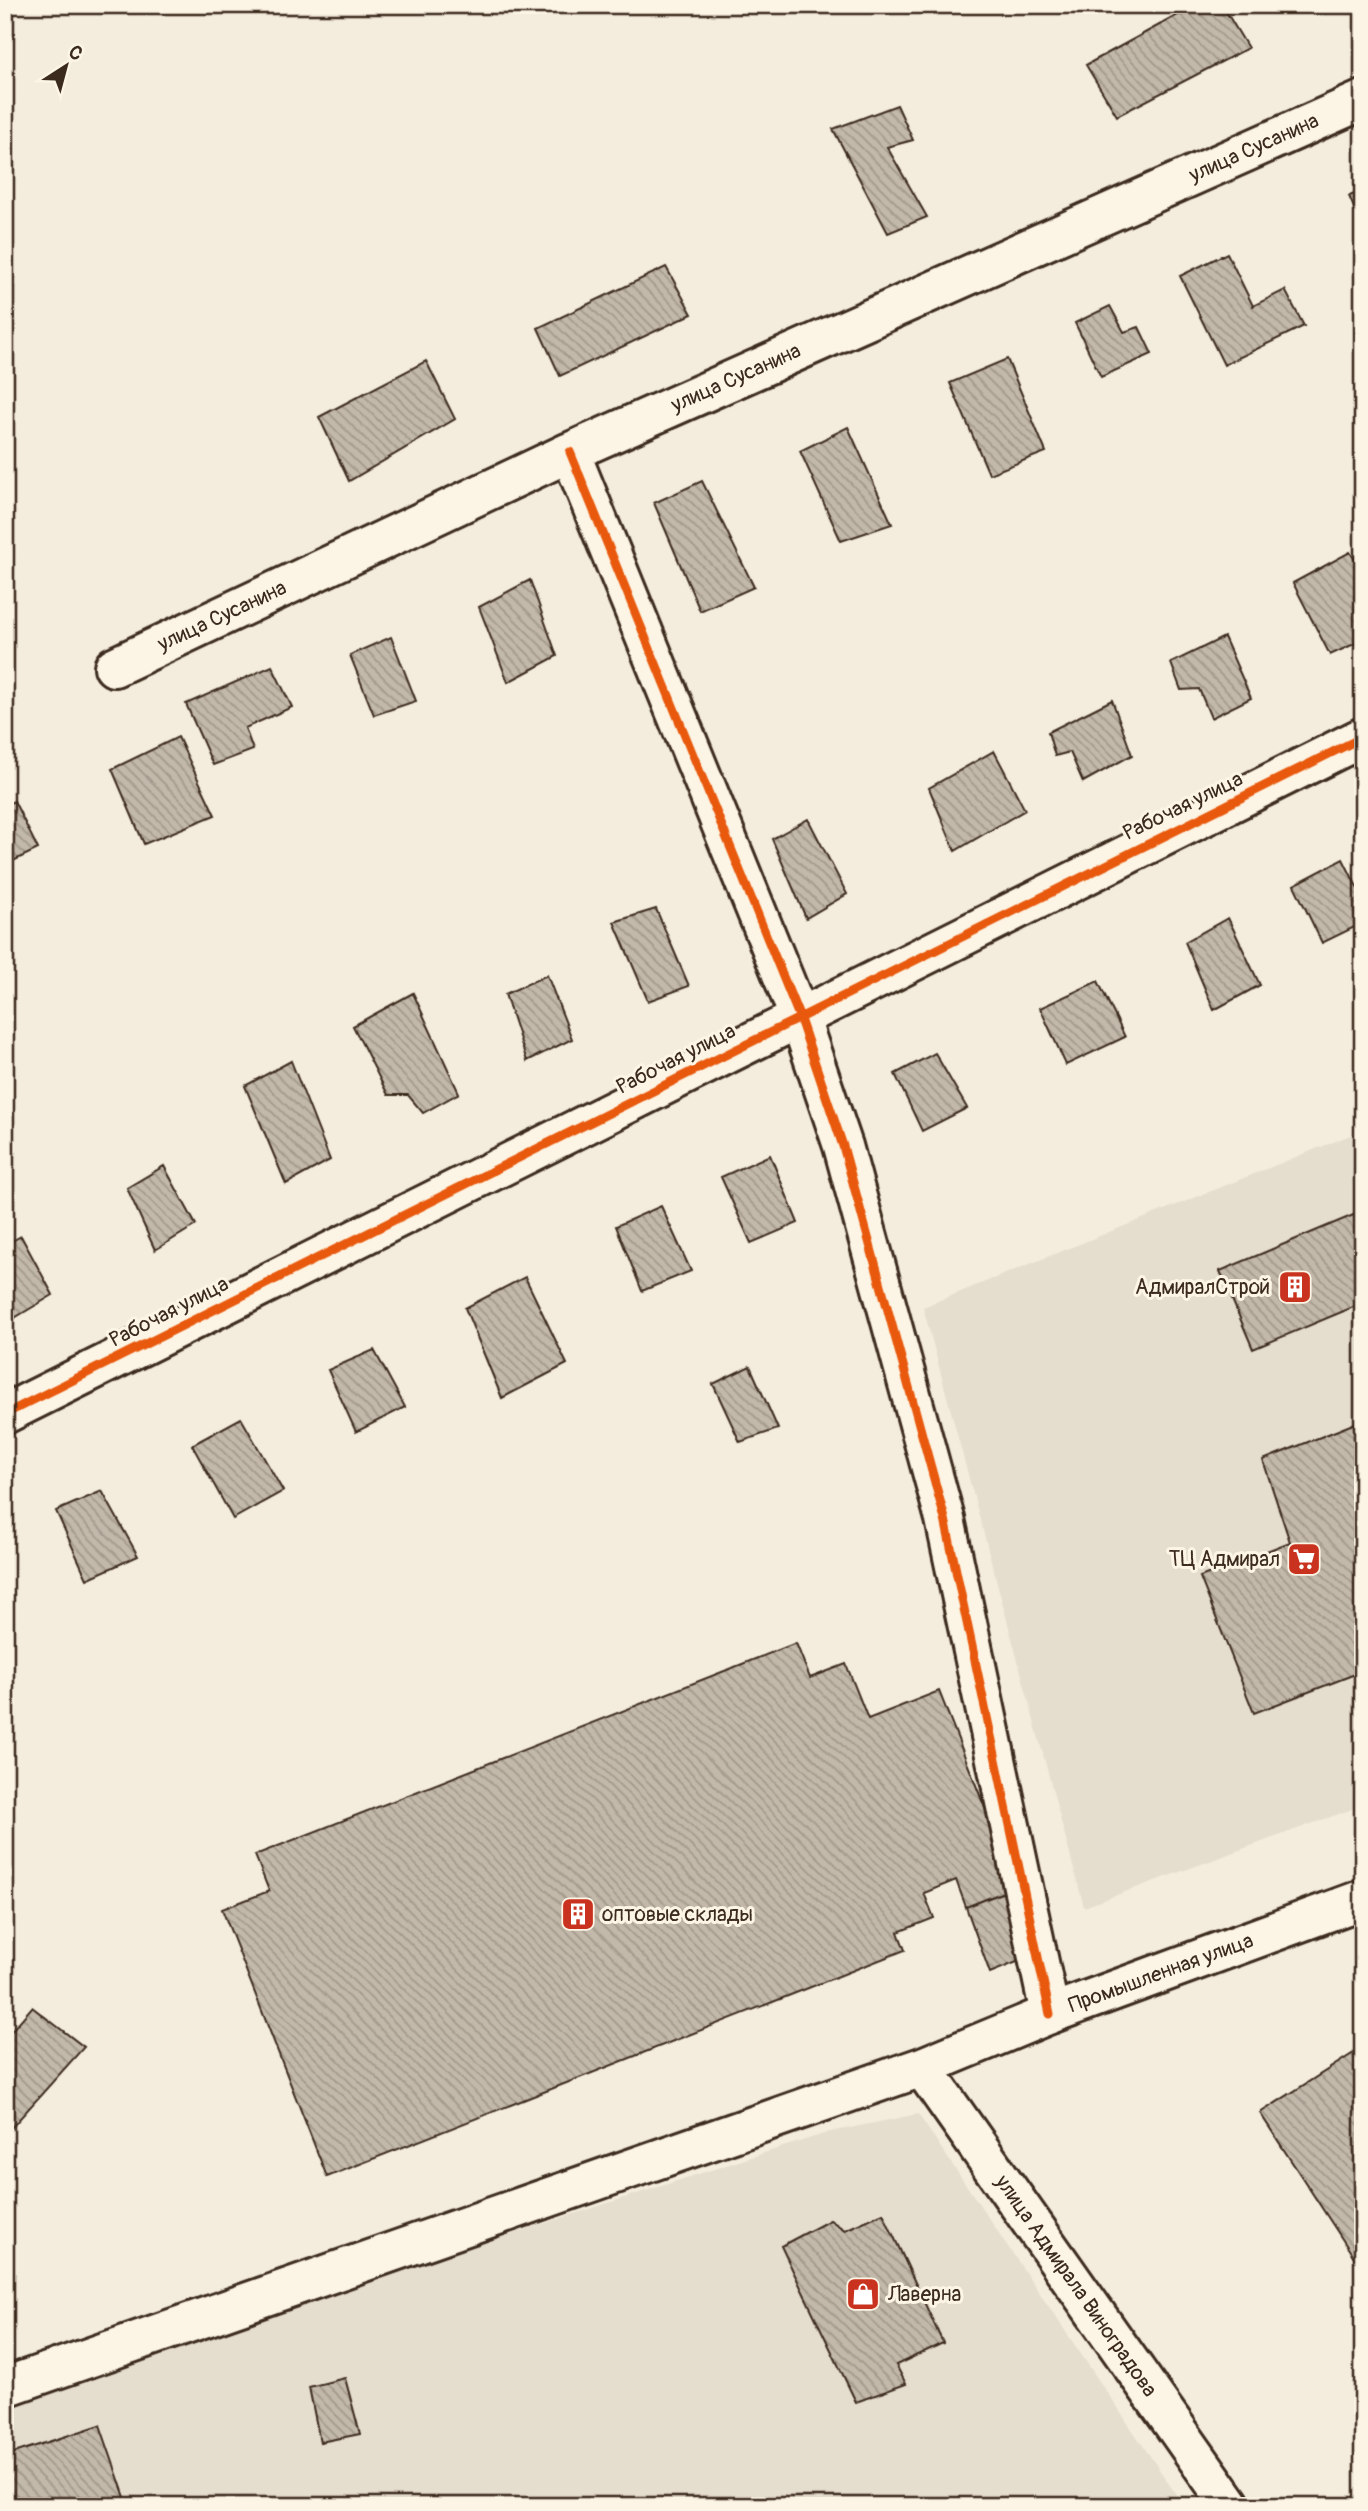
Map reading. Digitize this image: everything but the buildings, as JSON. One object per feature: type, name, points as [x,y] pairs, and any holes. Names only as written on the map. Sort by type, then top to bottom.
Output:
[{"type":"street","name":"улица Сусанина","points":[[114,667],[570,452],[1363,100]]},
{"type":"street","points":[[570,452],[799,1016],[843,1146],[945,1519],[1050,2014]]},
{"type":"street","name":"Рабочая улица","points":[[5,1414],[1363,737]]},
{"type":"street","name":"Промышленная улица","points":[[5,2387],[922,2067],[1050,2014],[1363,1899]]},
{"type":"street","name":"улица Адмирала Виноградова","points":[[922,2067],[1231,2506]]},
{"type":"shaded area","points":[[1363,1130],[1363,1805],[1084,1907],[923,1307]]},
{"type":"shaded area","points":[[918,2114],[1184,2506],[5,2506],[5,2403],[533,2227],[830,2132]]},
{"type":"cycle path","points":[[570,452],[799,1016],[843,1146],[945,1519],[1050,2014]]},
{"type":"cycle path","points":[[5,1414],[1363,737]]},
{"type":"place","name":"АдмиралСтрой","points":[[1295,1287]]},
{"type":"place","name":"ТЦ Адмирал","points":[[1304,1559]]},
{"type":"place","name":"оптовые склады","points":[[578,1914]]},
{"type":"place","name":"Лаверна","points":[[863,2294]]}]
